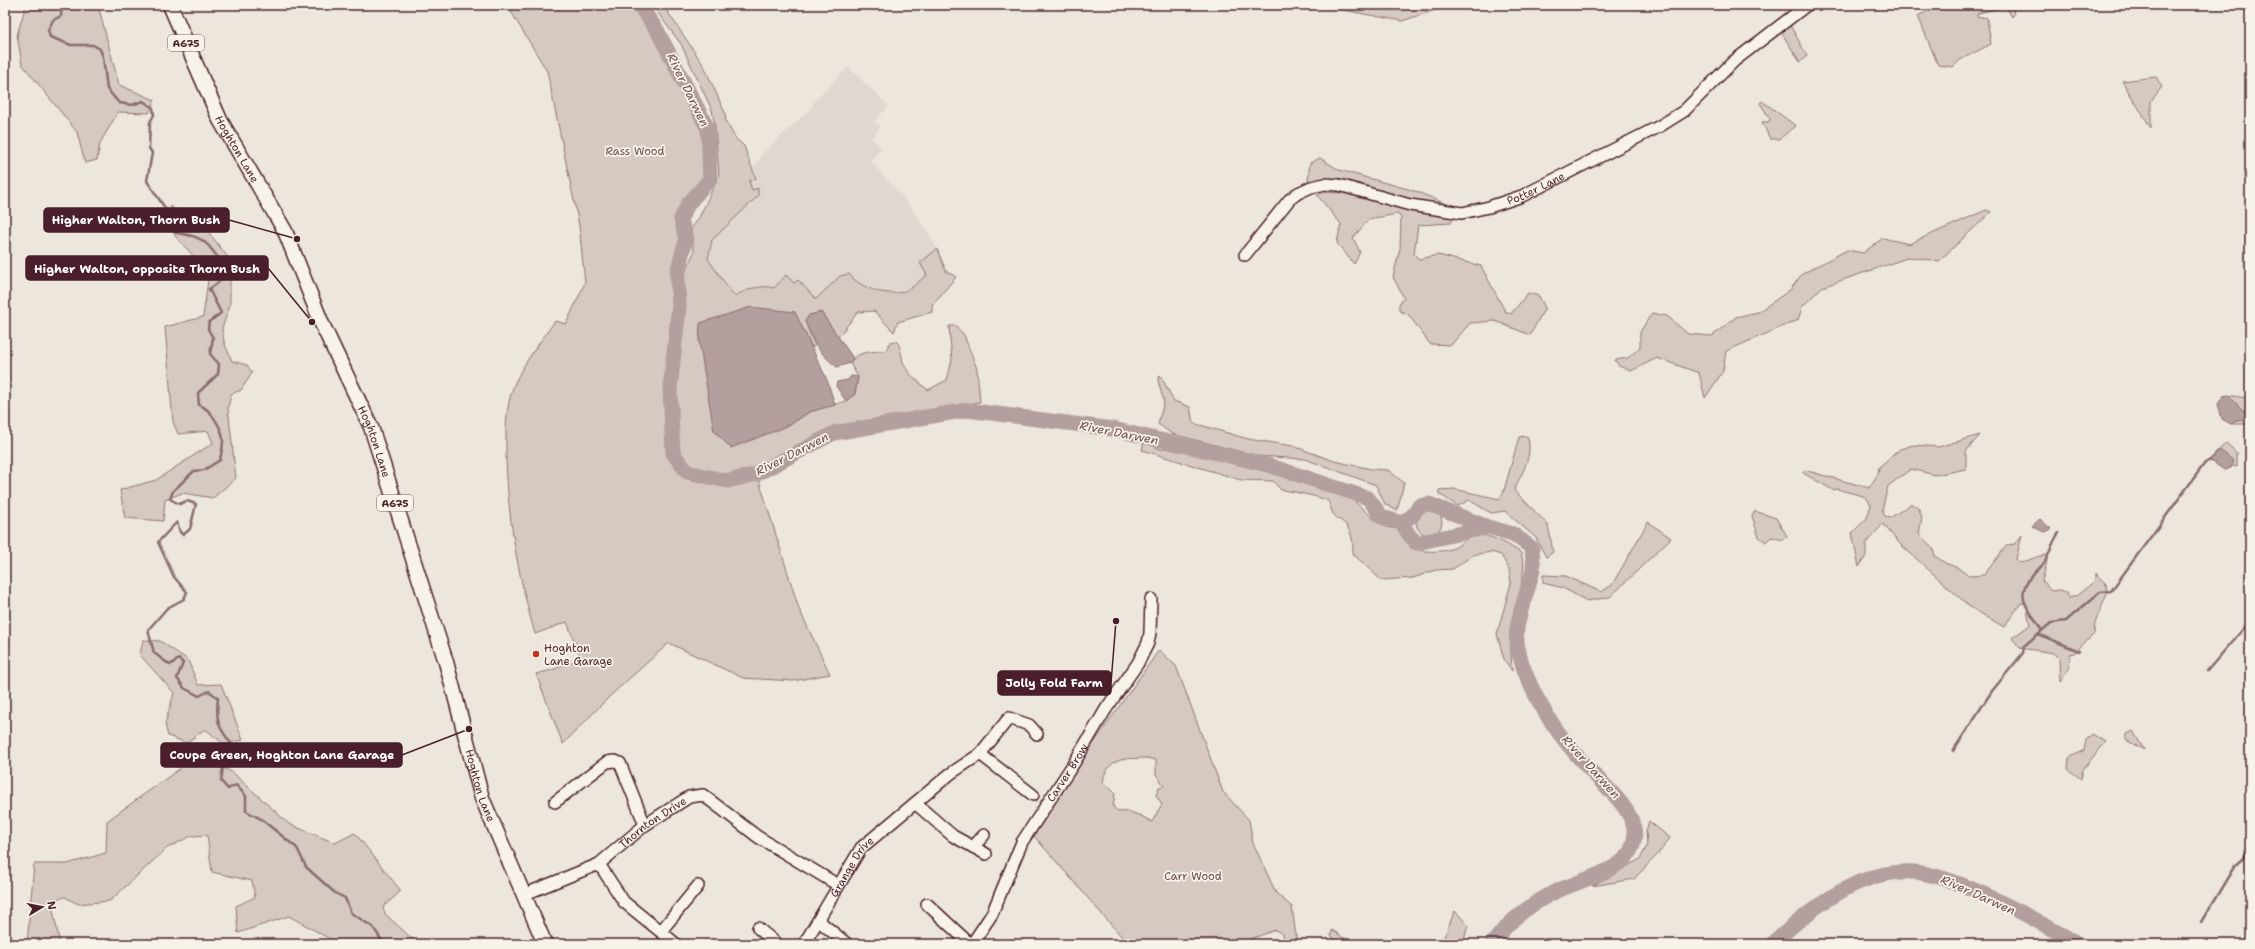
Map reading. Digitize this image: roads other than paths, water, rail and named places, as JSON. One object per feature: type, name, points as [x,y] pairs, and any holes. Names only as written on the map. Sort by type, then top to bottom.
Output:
[{"type":"main road","name":"Hoghton Lane","points":[[170,5],[220,120],[284,231],[322,324],[371,427],[446,662],[482,798],[523,895],[546,944]]},
{"type":"street","name":"Potter Lane","points":[[1245,255],[1289,200],[1298,193],[1311,187],[1325,184],[1339,185],[1410,205],[1462,213],[1488,207],[1522,196],[1660,126],[1684,111],[1734,61],[1807,5]]},
{"type":"street","name":"Carver Brow","points":[[971,944],[992,914],[1022,842],[1074,763],[1106,709],[1138,663],[1149,638],[1151,599]]},
{"type":"street","name":"Grange Drive","points":[[804,944],[861,848],[950,774],[980,754],[1009,718],[1030,725],[1037,734]]},
{"type":"street","points":[[980,754],[1033,795]]},
{"type":"street","points":[[555,802],[607,762],[615,761],[620,763],[645,825]]},
{"type":"street","name":"Thornton Drive","points":[[523,895],[599,864],[645,825],[689,797],[703,795],[758,837],[838,885]]},
{"type":"street","points":[[915,803],[953,836],[986,854]]},
{"type":"street","points":[[973,847],[984,835]]},
{"type":"street","points":[[599,864],[624,902],[676,944]]},
{"type":"street","points":[[661,931],[698,886]]},
{"type":"street","points":[[926,904],[971,944]]},
{"type":"street","points":[[819,921],[847,944]]},
{"type":"street","points":[[758,928],[777,944]]},
{"type":"waterway","points":[[62,5],[61,16],[53,20],[48,30],[50,37],[71,45],[93,45],[100,49],[103,57],[107,89],[119,103],[132,105],[143,101],[153,108],[154,115],[150,122],[149,148],[152,153],[147,181],[169,214],[176,233],[201,239],[225,264],[225,272],[223,276],[216,285],[209,289],[221,313],[209,322],[208,329],[213,338],[210,354],[219,364],[218,374],[198,393],[199,405],[207,410],[221,431],[223,441],[222,450],[220,460],[204,470],[194,471],[173,491],[170,499],[179,504],[187,501],[196,504],[190,529],[183,535],[180,532],[177,522],[158,542],[174,577],[187,592],[184,599],[167,608],[148,630],[154,653],[170,665],[179,659],[183,663],[177,678],[184,688],[199,696],[209,691],[218,698],[218,721],[222,731],[236,750],[223,767],[221,781],[228,789],[236,785],[246,796],[246,811],[261,819],[297,848],[306,867],[335,893],[345,898],[351,913],[373,927],[382,941],[388,944]]},
{"type":"waterway","name":"River Darwen","points":[[639,5],[657,30],[708,129],[710,179],[688,204],[681,219],[686,240],[677,273],[679,306],[670,389],[673,453],[687,472],[727,481],[757,474],[834,433],[967,410],[1113,429],[1268,465],[1368,498],[1382,517],[1402,523],[1409,535],[1417,543],[1488,527],[1513,534],[1532,548],[1533,569],[1517,628],[1517,639],[1522,665],[1533,691],[1556,729],[1565,742],[1617,798],[1632,820],[1635,832],[1633,844],[1627,856],[1621,862],[1605,872],[1557,891],[1539,901],[1513,920],[1492,944]]},
{"type":"waterway","points":[[1953,751],[1992,691],[2023,653],[2024,646],[2051,623],[2066,621],[2100,592],[2111,591],[2205,463],[2210,460]]},
{"type":"waterway","name":"River Darwen","points":[[1402,523],[1413,515],[1419,506],[1429,504],[1488,527]]},
{"type":"waterway","points":[[2042,631],[2026,606],[2023,593],[2029,579],[2044,563],[2059,533]]},
{"type":"waterway","points":[[2207,671],[2250,621]]},
{"type":"waterway","points":[[2038,634],[2079,651]]},
{"type":"waterway","points":[[2201,922],[2234,867],[2243,859],[2250,846]]},
{"type":"waterway","name":"River Darwen","points":[[1772,944],[1819,905],[1845,889],[1873,877],[1903,872],[1921,873],[1939,877],[1980,892],[2023,913],[2079,944]]},
{"type":"place","name":"Higher Walton, Thorn Bush","points":[[297,239]]},
{"type":"place","name":"Higher Walton, opposite Thorn Bush","points":[[312,322]]},
{"type":"place","name":"Jolly Fold Farm","points":[[1116,621]]},
{"type":"place","name":"Hoghton Lane Garage","points":[[536,654]]},
{"type":"place","name":"Coupe Green, Hoghton Lane Garage","points":[[469,729]]},
{"type":"park label","name":"Rass Wood","points":[[635,151]]},
{"type":"park label","name":"Carr Wood","points":[[1193,876]]}]
